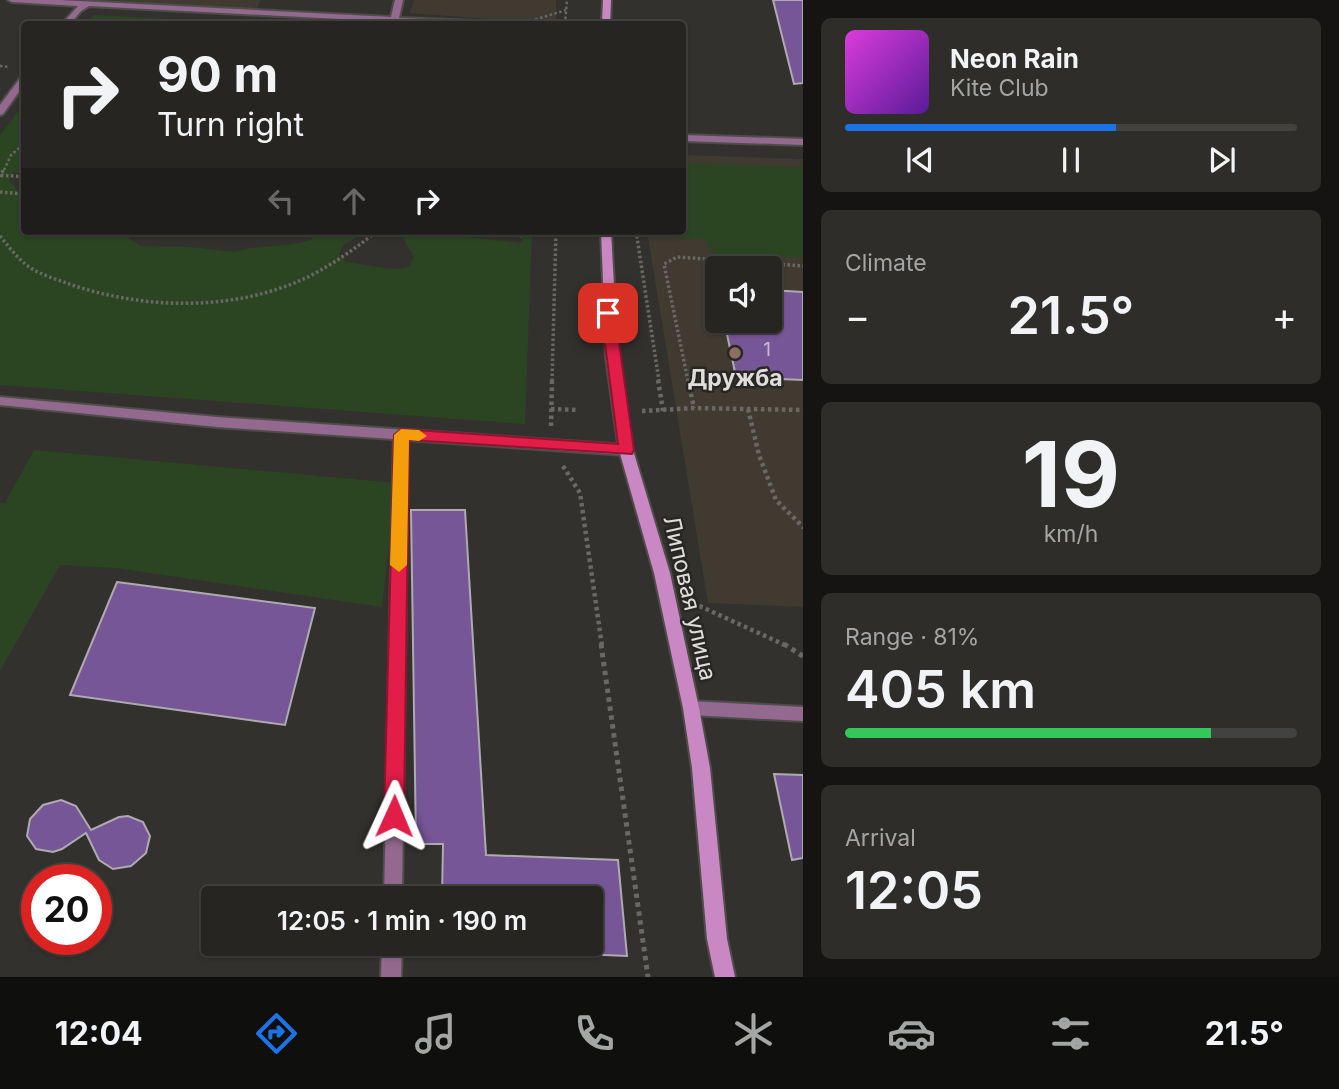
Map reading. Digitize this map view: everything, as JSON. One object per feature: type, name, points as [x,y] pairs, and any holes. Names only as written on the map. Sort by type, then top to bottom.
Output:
[{"type":"street","points":[[12,0],[414,21]]},
{"type":"street","points":[[69,21],[84,5],[95,0]]},
{"type":"street","points":[[262,14],[271,0]]},
{"type":"street","points":[[394,20],[399,0]]},
{"type":"street","points":[[606,21],[607,0]]},
{"type":"street","points":[[0,112],[21,83]]},
{"type":"street","points":[[686,138],[803,142]]},
{"type":"street","name":"Липовая улица","points":[[606,235],[612,358],[626,450],[662,573],[691,708],[701,768],[717,939],[725,977]]},
{"type":"street","points":[[0,401],[217,422],[626,450]]},
{"type":"street","points":[[393,886],[401,435]]},
{"type":"street","points":[[691,708],[803,714]]},
{"type":"street","points":[[391,977],[392,956]]},
{"type":"path","points":[[565,21],[567,0]]},
{"type":"path","points":[[531,21],[566,10]]},
{"type":"path","points":[[21,147],[11,155],[0,176],[21,177]]},
{"type":"path","points":[[0,192],[21,194]]},
{"type":"path","points":[[0,236],[29,268],[88,293],[156,303],[231,299],[300,281],[355,253],[373,235]]},
{"type":"path","points":[[556,235],[550,444],[580,493],[648,977]]},
{"type":"path","points":[[637,235],[663,411]]},
{"type":"path","points":[[694,408],[664,264],[677,257],[803,266]]},
{"type":"path","points":[[638,411],[694,408],[803,410]]},
{"type":"path","points":[[747,408],[759,455],[776,500],[803,528]]},
{"type":"path","points":[[551,409],[579,410]]},
{"type":"path","points":[[684,597],[707,612],[761,631],[803,657]]},
{"type":"shaded area","points":[[261,0],[256,10],[99,2]]},
{"type":"shaded area","points":[[414,0],[556,0],[556,21],[516,21],[410,13]]},
{"type":"shaded area","name":"Дружба","points":[[686,155],[803,159],[803,607],[708,603],[648,235],[686,235]]},
{"type":"green space","points":[[94,15],[207,21],[114,20],[89,21]]},
{"type":"green space","points":[[21,108],[21,173],[13,172],[9,180],[21,195],[21,235],[123,235],[140,246],[235,252],[294,244],[311,240],[315,235],[354,235],[356,238],[344,244],[339,254],[346,262],[394,269],[409,267],[414,257],[403,238],[405,235],[446,235],[522,243],[522,235],[532,235],[525,424],[0,385],[0,135]]},
{"type":"green space","points":[[686,163],[803,167],[803,258],[726,256],[712,253],[705,239],[675,238],[675,235],[686,235]]},
{"type":"green space","points":[[34,450],[396,483],[382,607],[116,568],[60,565],[0,671],[0,503],[5,503]]},
{"type":"building","points":[[773,0],[803,0],[803,83],[794,84]]},
{"type":"building","points":[[782,291],[803,292],[803,380],[736,377],[727,333],[782,333]]},
{"type":"building","points":[[411,510],[465,510],[486,855],[618,860],[627,956],[603,955],[603,886],[442,886],[443,844],[416,844]]},
{"type":"building","points":[[117,582],[315,608],[285,725],[70,695]]},
{"type":"building","points":[[774,774],[803,775],[803,858],[792,860]]},
{"type":"building","points":[[61,800],[76,806],[91,830],[119,817],[128,816],[143,822],[150,836],[146,853],[131,866],[113,869],[112,864],[99,860],[86,833],[53,852],[36,849],[27,836],[30,819],[43,805]]},
{"type":"slow traffic","points":[[399,565],[401,435],[419,436]]},
{"type":"place","name":"Дружба","points":[[735,353]]},
{"type":"route","points":[[394,816],[401,435],[626,450],[608,313]]}]
